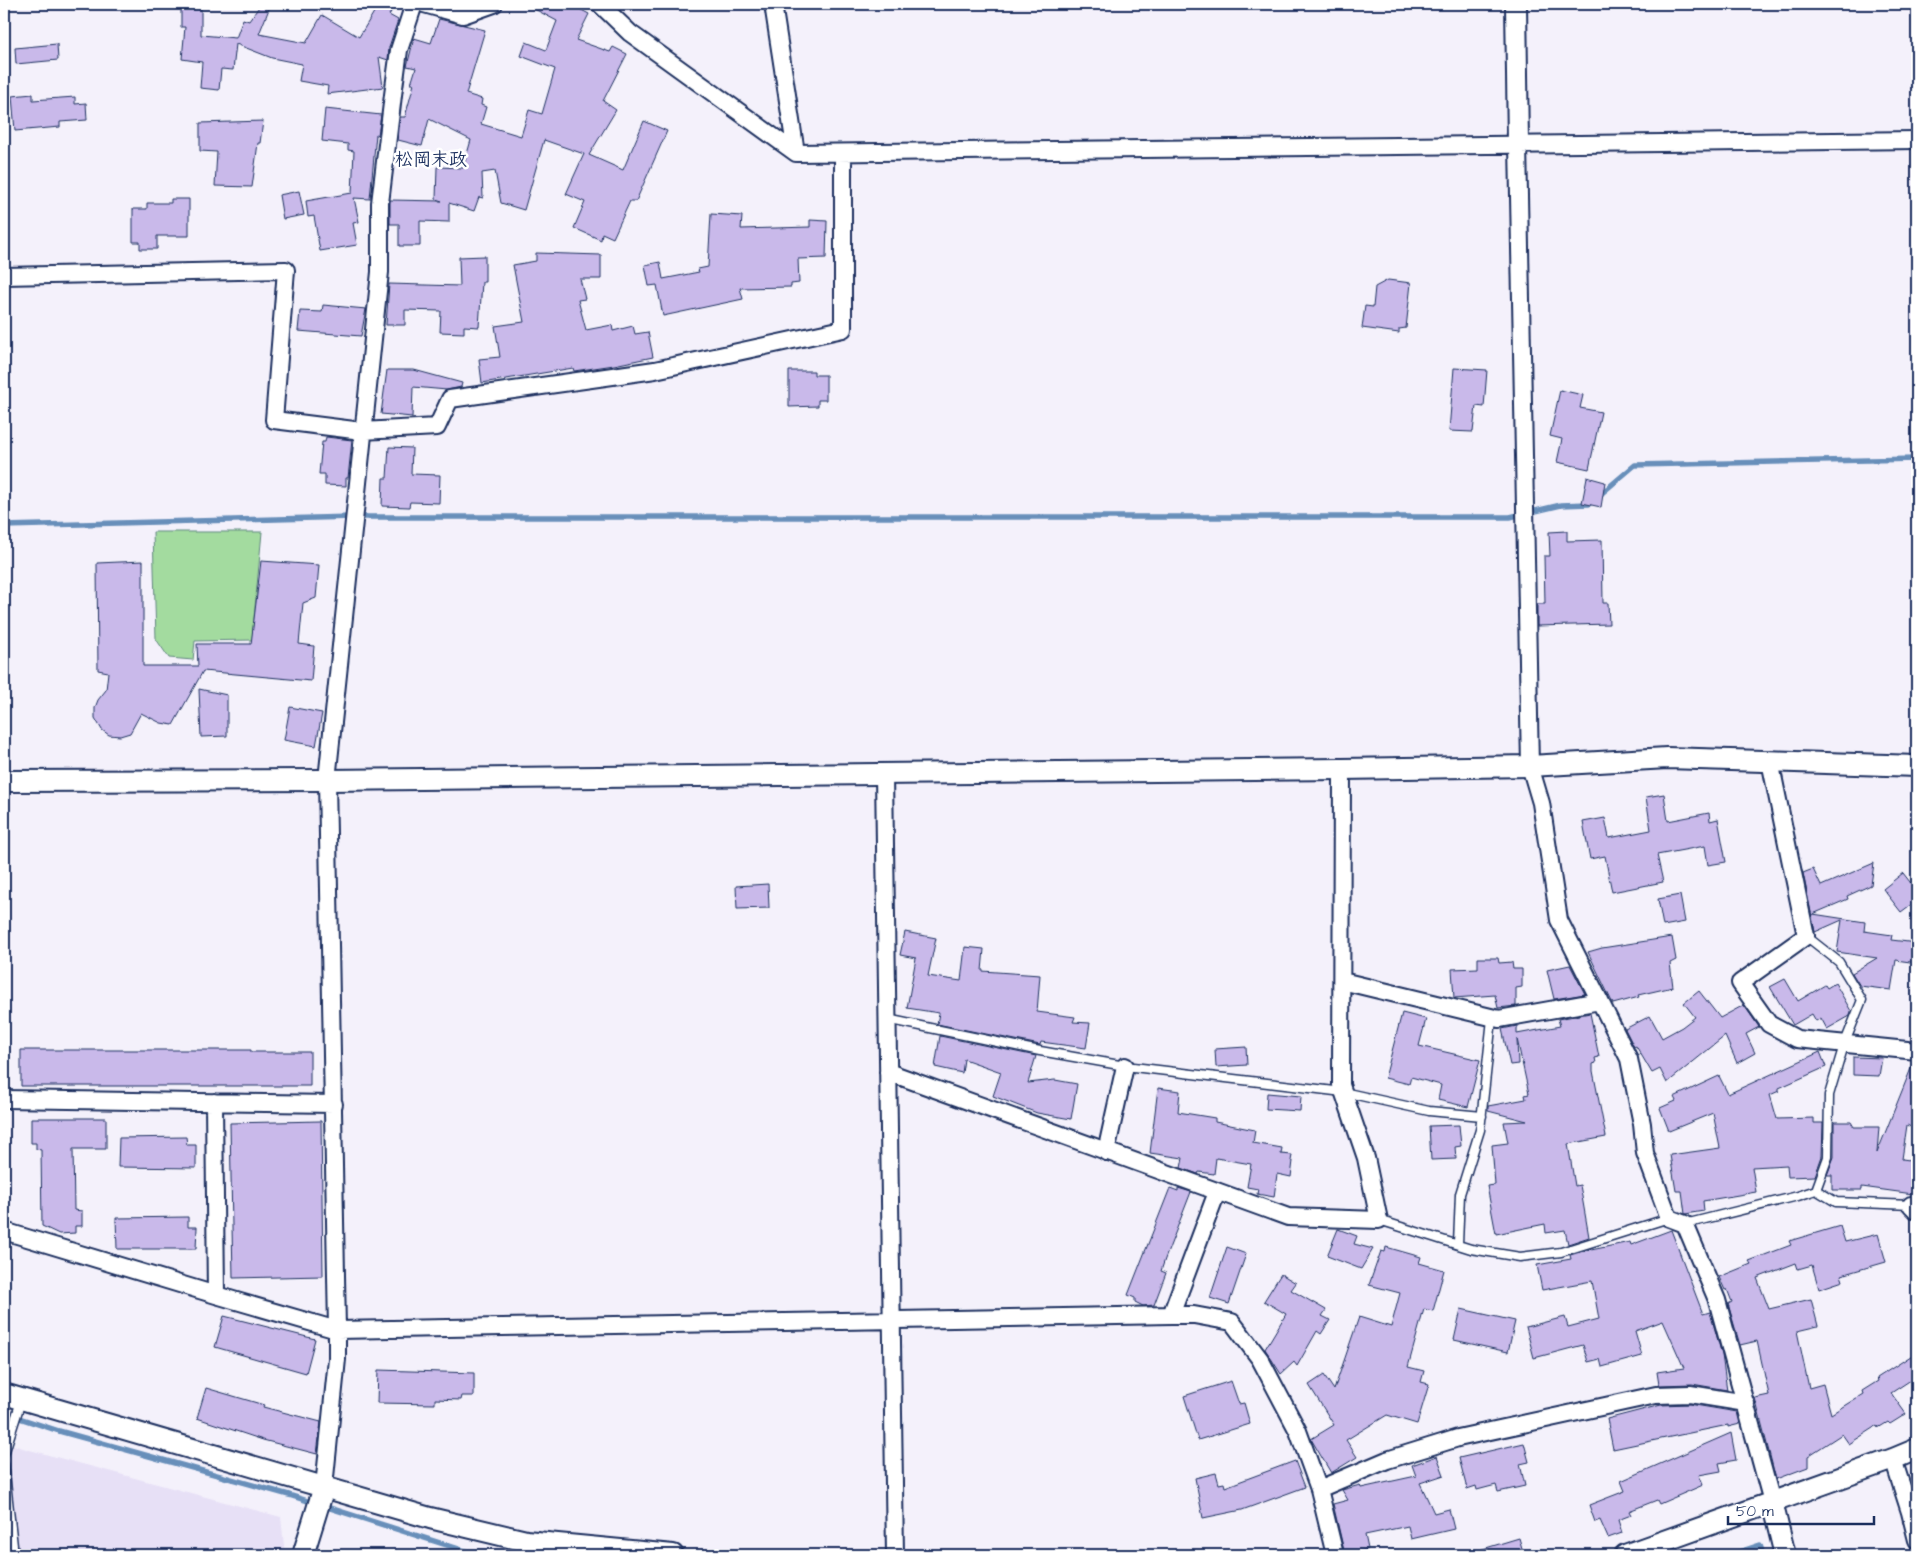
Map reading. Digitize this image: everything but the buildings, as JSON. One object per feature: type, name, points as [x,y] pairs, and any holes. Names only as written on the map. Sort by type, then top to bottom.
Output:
[{"type":"street","points":[[303,1555],[324,1487],[337,1360],[338,1330],[327,780],[380,272],[380,203],[398,50],[414,4]]},
{"type":"street","points":[[424,4],[463,15],[494,4]]},
{"type":"street","points":[[600,4],[630,32],[796,153],[1917,140]]},
{"type":"street","points":[[773,4],[796,153]]},
{"type":"street","points":[[1516,4],[1530,766],[1541,803],[1560,920],[1629,1059],[1642,1124],[1645,1153],[1669,1218],[1685,1224],[1717,1300],[1785,1555]]},
{"type":"street","points":[[4,276],[286,270],[274,420],[362,431],[437,427],[450,399],[655,370],[843,329],[843,153]]},
{"type":"street","points":[[4,781],[327,780],[1342,769],[1530,766],[1666,758],[1917,766]]},
{"type":"street","points":[[1770,761],[1806,936],[1740,983],[1768,1024],[1797,1039],[1917,1051]]},
{"type":"street","points":[[888,1072],[1288,1217],[1379,1220],[1366,1158],[1340,1085],[1342,769]]},
{"type":"street","points":[[884,774],[895,1555]]},
{"type":"street","points":[[1342,980],[1499,1019],[1600,1001]]},
{"type":"street","points":[[1106,1152],[1125,1066]]},
{"type":"street","points":[[4,1099],[334,1104]]},
{"type":"street","points":[[214,1102],[216,1296]]},
{"type":"street","points":[[1171,1315],[1217,1192]]},
{"type":"street","points":[[4,1231],[216,1296],[338,1330],[1171,1315],[1194,1315],[1232,1322],[1260,1359],[1298,1431],[1319,1489],[1335,1555]]},
{"type":"street","points":[[1319,1489],[1387,1460],[1458,1438],[1656,1395],[1690,1394],[1746,1403]]},
{"type":"street","points":[[13,1397],[430,1518],[526,1541],[673,1555]]},
{"type":"street","points":[[1625,1555],[1892,1460],[1917,1449]]},
{"type":"street","points":[[1892,1460],[1910,1512],[1917,1540]]},
{"type":"lane","points":[[1806,936],[1839,962],[1862,1000],[1844,1045],[1829,1096],[1828,1157],[1816,1190]]},
{"type":"lane","points":[[1458,1244],[1460,1194],[1480,1130],[1492,1018]]},
{"type":"lane","points":[[887,1019],[1040,1051],[1125,1066],[1343,1092],[1373,1097],[1429,1111],[1482,1116]]},
{"type":"lane","points":[[1685,1224],[1816,1190],[1836,1202],[1914,1208]]},
{"type":"lane","points":[[1379,1220],[1472,1249],[1520,1257],[1561,1252],[1669,1218]]},
{"type":"lane","points":[[4,1454],[13,1397]]},
{"type":"lane","points":[[4,1464],[14,1555]]},
{"type":"shaded area","points":[[4,1442],[281,1517],[285,1555],[4,1555]]},
{"type":"green space","points":[[153,532],[262,532],[252,640],[195,641],[193,660],[169,658],[156,639]]},
{"type":"waterway","points":[[4,526],[353,517],[1510,517],[1561,505],[1589,504],[1635,465],[1917,459]]},
{"type":"waterway","points":[[4,1413],[59,1431],[289,1495],[478,1555]]},
{"type":"waterway","points":[[1730,1555],[1760,1545],[1763,1555]]},
{"type":"district","name":"松岡末政","points":[[431,159]]}]
